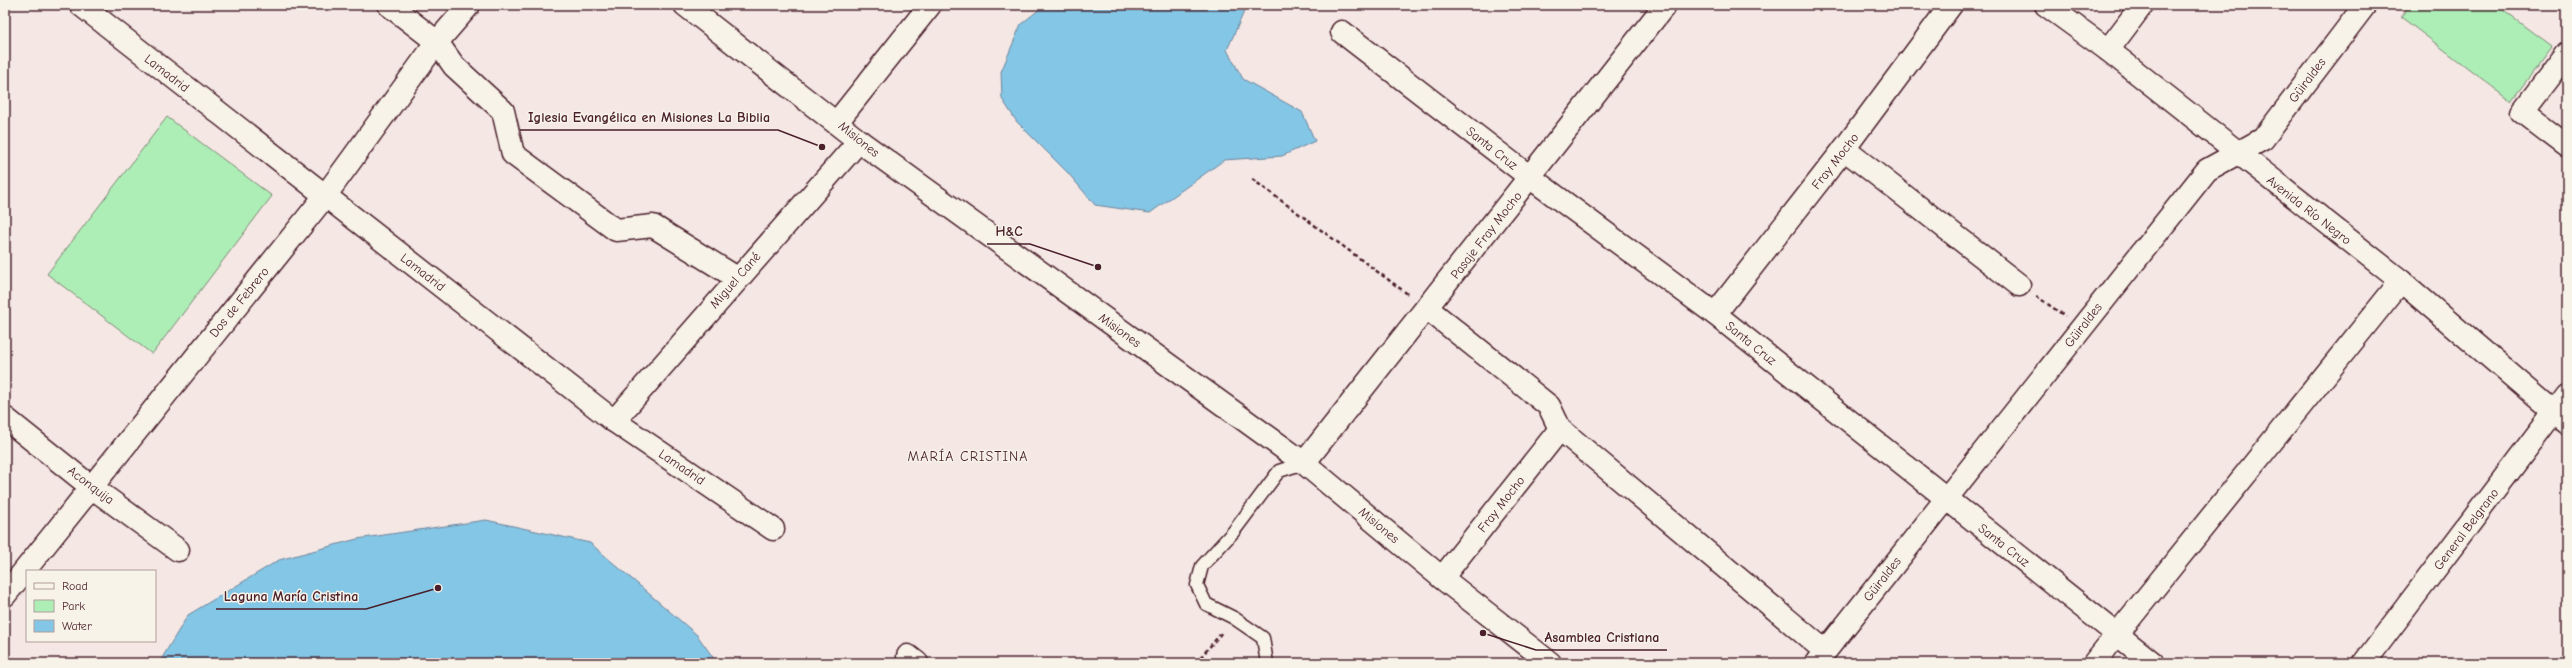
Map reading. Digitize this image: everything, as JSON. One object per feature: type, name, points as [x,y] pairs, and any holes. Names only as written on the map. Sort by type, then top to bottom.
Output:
[{"type":"street","name":"Lamadrid","points":[[80,5],[614,421],[773,529]]},
{"type":"street","points":[[389,5],[438,42],[454,66],[503,111],[513,154],[616,230],[653,226],[737,278]]},
{"type":"street","name":"Dos de Febrero","points":[[5,595],[90,486],[325,196],[438,42],[469,5]]},
{"type":"street","name":"Misiones","points":[[685,5],[837,122],[859,141],[1304,463],[1442,578],[1550,663]]},
{"type":"street","points":[[837,122],[930,5]]},
{"type":"street","name":"Pasaje Fray Mocho","points":[[1304,463],[1428,309],[1665,5]]},
{"type":"street","name":"Fray Mocho","points":[[1715,314],[1844,150],[1951,5]]},
{"type":"street","name":"Avenida Río Negro","points":[[2046,5],[2108,50],[2236,153],[2401,281],[2560,418]]},
{"type":"street","points":[[2108,50],[2142,5]]},
{"type":"street","name":"Güiraldes","points":[[1820,657],[2207,170],[2263,139],[2365,5]]},
{"type":"street","name":"Santa Cruz","points":[[1342,32],[1531,178],[1715,314],[1945,499],[2153,663]]},
{"type":"street","points":[[2567,53],[2522,112],[2567,146]]},
{"type":"street","name":"Miguel Cané","points":[[614,421],[737,278],[859,141]]},
{"type":"street","points":[[1844,150],[2019,285]]},
{"type":"street","points":[[2094,663],[2401,281]]},
{"type":"street","points":[[1428,309],[1549,406],[1560,429],[1820,657]]},
{"type":"street","name":"General Belgrano","points":[[2364,663],[2560,418],[2567,394]]},
{"type":"street","name":"Aconquija","points":[[5,418],[90,486],[178,550]]},
{"type":"street","name":"Fray Mocho","points":[[1442,578],[1560,429]]},
{"type":"lane","points":[[1267,663],[1262,638],[1234,618],[1206,604],[1198,585],[1202,566],[1234,531],[1279,471],[1304,463]]},
{"type":"path","points":[[1252,179],[1428,309]]},
{"type":"path","points":[[2019,285],[2082,328]]},
{"type":"path","points":[[1196,663],[1234,618]]},
{"type":"green space","points":[[2410,5],[2496,5],[2552,47],[2511,101],[2401,17]]},
{"type":"green space","points":[[167,117],[272,196],[152,354],[47,274]]},
{"type":"water","points":[[1045,5],[1247,5],[1227,50],[1243,79],[1302,112],[1315,141],[1282,156],[1224,160],[1150,213],[1095,205],[1068,173],[1017,122],[1002,99],[1001,72],[1021,24]]},
{"type":"water","points":[[486,520],[590,543],[697,635],[717,663],[159,663],[188,615],[279,560],[357,539]]},
{"type":"place","name":"Iglesia Evangélica en Misiones La Biblia","points":[[822,147]]},
{"type":"place","name":"H&C","points":[[1098,267]]},
{"type":"place","name":"Laguna María Cristina","points":[[438,588]]},
{"type":"place","name":"Asamblea Cristiana","points":[[1483,633]]},
{"type":"district","name":"MARÍA CRISTINA","points":[[968,456]]}]
